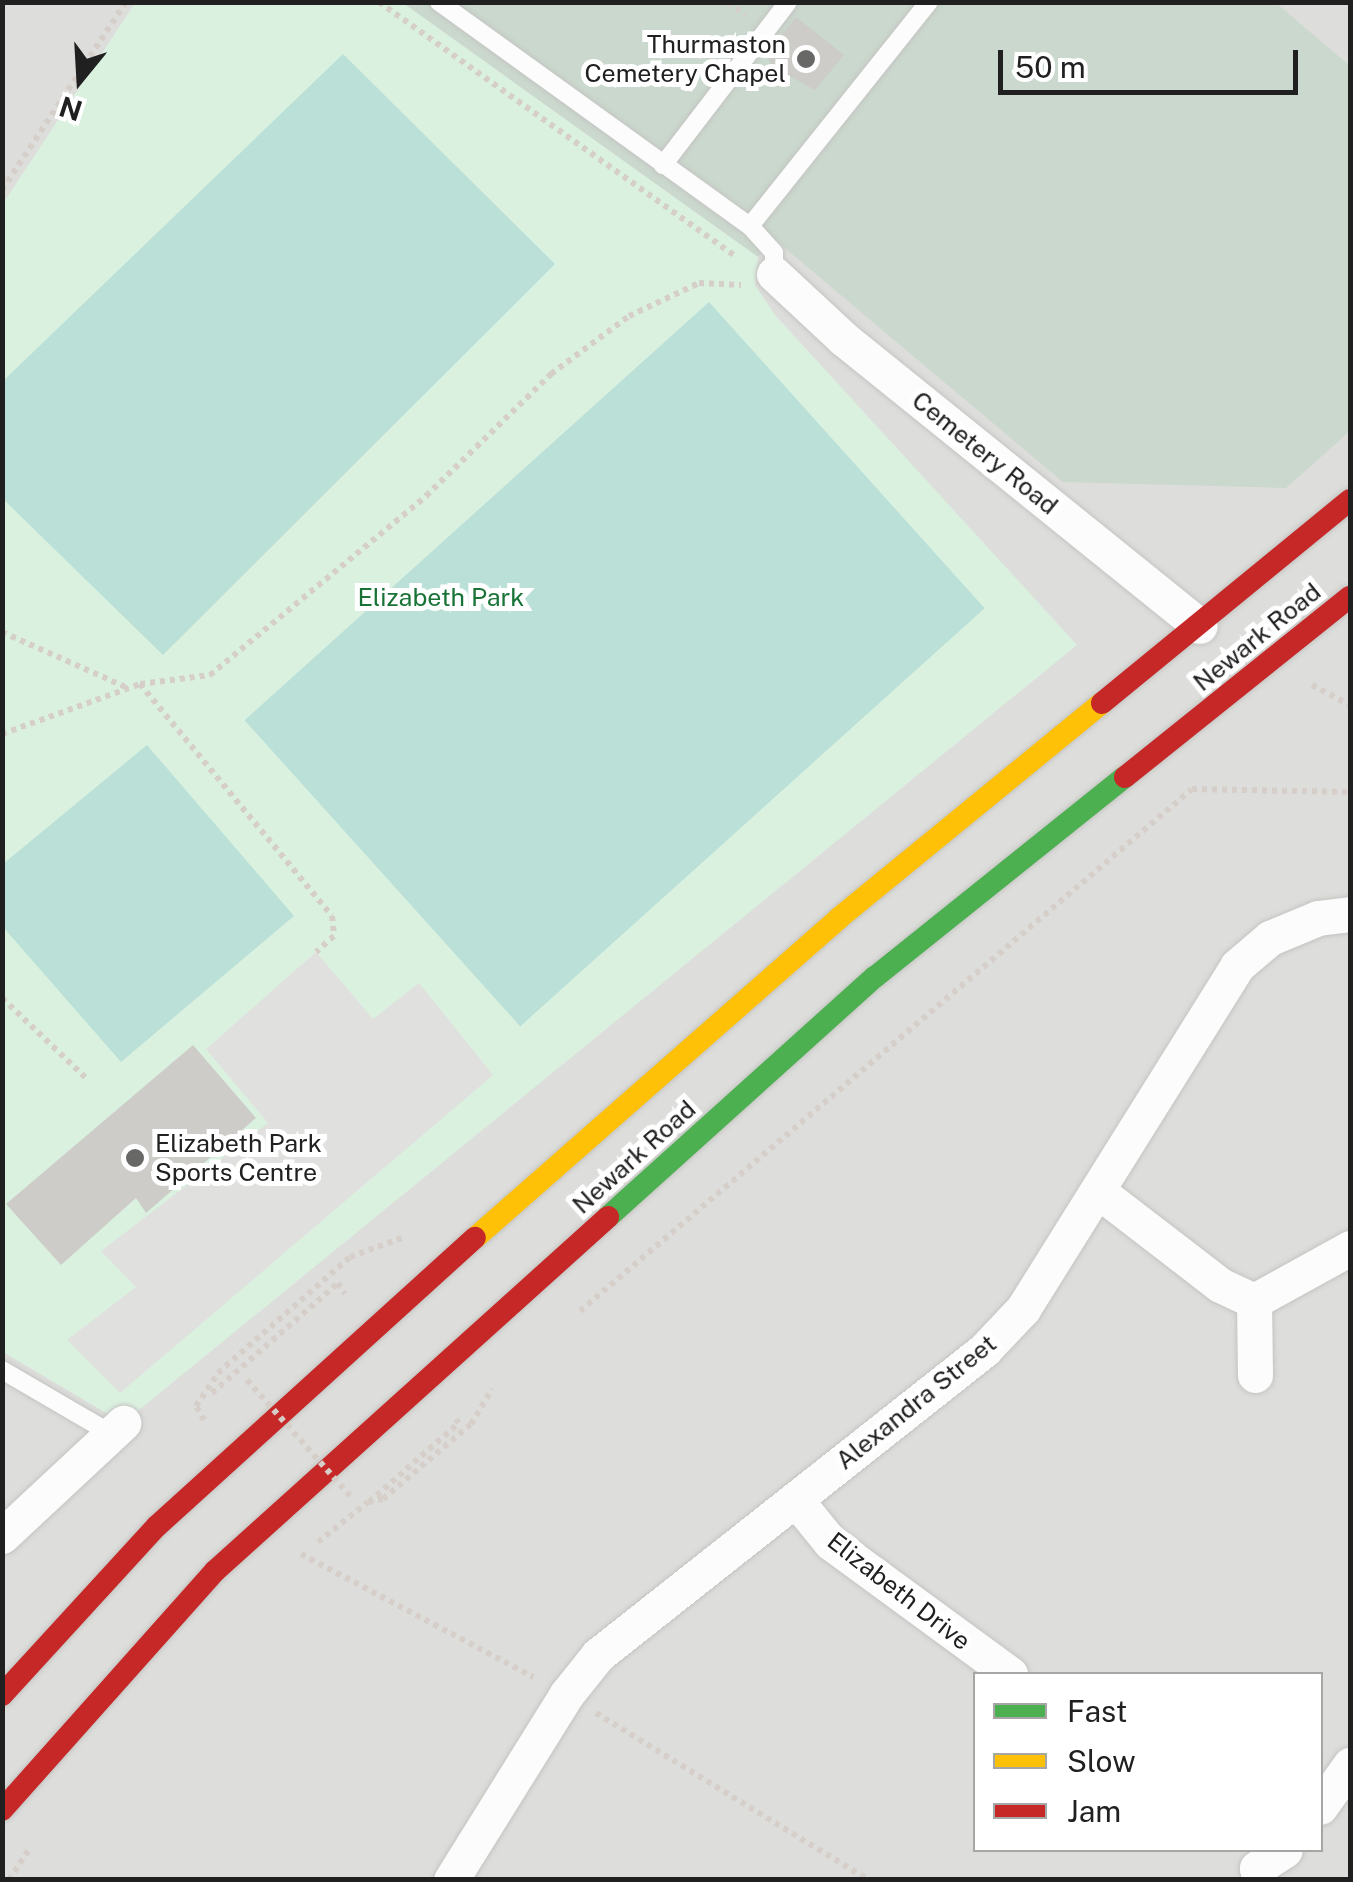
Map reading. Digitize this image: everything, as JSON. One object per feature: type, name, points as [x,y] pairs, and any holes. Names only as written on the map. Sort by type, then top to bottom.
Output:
[{"type":"highway","name":"Newark Road","points":[[2,1695],[157,1526],[446,1263],[840,918],[1350,500]]},
{"type":"highway","name":"Newark Road","points":[[2,1810],[215,1571],[488,1325],[875,977],[1350,597]]},
{"type":"street","name":"Cemetery Road","points":[[780,280],[844,339],[1200,626]]},
{"type":"street","name":"Alexandra Street","points":[[451,1880],[566,1695],[598,1655],[985,1349],[1023,1310],[1237,966],[1270,938],[1318,918],[1350,914]]},
{"type":"street","points":[[1098,1190],[1220,1285],[1254,1302]]},
{"type":"street","points":[[1254,1302],[1350,1248]]},
{"type":"street","points":[[1254,1302],[1256,1375]]},
{"type":"street","points":[[2,1536],[117,1428]]},
{"type":"street","name":"Elizabeth Drive","points":[[796,1500],[831,1543],[1007,1672]]},
{"type":"street","points":[[1323,1803],[1350,1765]]},
{"type":"lane","points":[[438,2],[750,226],[774,253],[780,280]]},
{"type":"lane","points":[[663,165],[788,2]]},
{"type":"lane","points":[[750,226],[929,2]]},
{"type":"lane","points":[[2,1370],[117,1428]]},
{"type":"path","points":[[2,190],[126,2]]},
{"type":"path","points":[[379,2],[694,230],[780,280]]},
{"type":"path","points":[[2,734],[140,684],[210,675],[426,496],[551,374],[629,316],[699,283],[780,280]]},
{"type":"path","points":[[2,632],[129,688]]},
{"type":"path","points":[[140,684],[332,916],[334,936],[316,952]]},
{"type":"path","points":[[572,1317],[1192,789],[1350,792]]},
{"type":"path","points":[[2,998],[85,1077]]},
{"type":"path","points":[[208,1397],[338,1282],[347,1292],[332,1305]]},
{"type":"path","points":[[261,1367],[246,1380],[352,1498]]},
{"type":"path","points":[[504,1378],[471,1424],[383,1499],[298,1553],[566,1695],[868,1880]]},
{"type":"shaded area","points":[[3,3],[1350,3],[1350,1879],[3,1880]]},
{"type":"shaded area","points":[[403,3],[1276,3],[1350,66],[1350,431],[1286,488],[1063,482],[773,238],[758,257]]},
{"type":"shaded area","name":"Elizabeth Park Sports Centre","points":[[316,952],[373,1019],[419,983],[493,1075],[120,1393],[67,1340],[136,1287],[101,1251],[268,1123],[206,1049]]},
{"type":"green space","name":"Elizabeth Park","points":[[135,3],[403,3],[758,257],[755,285],[775,315],[1077,645],[123,1423],[3,1352],[2,205]]},
{"type":"green space","points":[[343,54],[555,264],[163,655],[3,499],[3,381]]},
{"type":"green space","points":[[709,302],[985,608],[520,1026],[245,720]]},
{"type":"green space","points":[[147,745],[294,916],[121,1062],[3,927],[3,864]]},
{"type":"building","name":"Thurmaston Cemetery Chapel","points":[[796,17],[844,55],[815,90],[773,67],[766,54]]},
{"type":"building","name":"Elizabeth Park Sports Centre","points":[[193,1045],[256,1118],[146,1213],[136,1198],[61,1265],[6,1204]]},
{"type":"traffic: fast","points":[[608,1217],[875,977],[1125,777]]},
{"type":"traffic: slow","points":[[475,1238],[839,918],[1102,703]]},
{"type":"traffic: jam","points":[[1102,703],[1350,500]]},
{"type":"traffic: jam","points":[[1125,777],[1350,597]]},
{"type":"traffic: jam","points":[[2,1810],[215,1571],[608,1217]]},
{"type":"traffic: jam","points":[[2,1695],[157,1526],[475,1238]]},
{"type":"place","name":"Thurmaston Cemetery Chapel","points":[[806,59]]},
{"type":"place","name":"Elizabeth Park Sports Centre","points":[[135,1158]]}]
